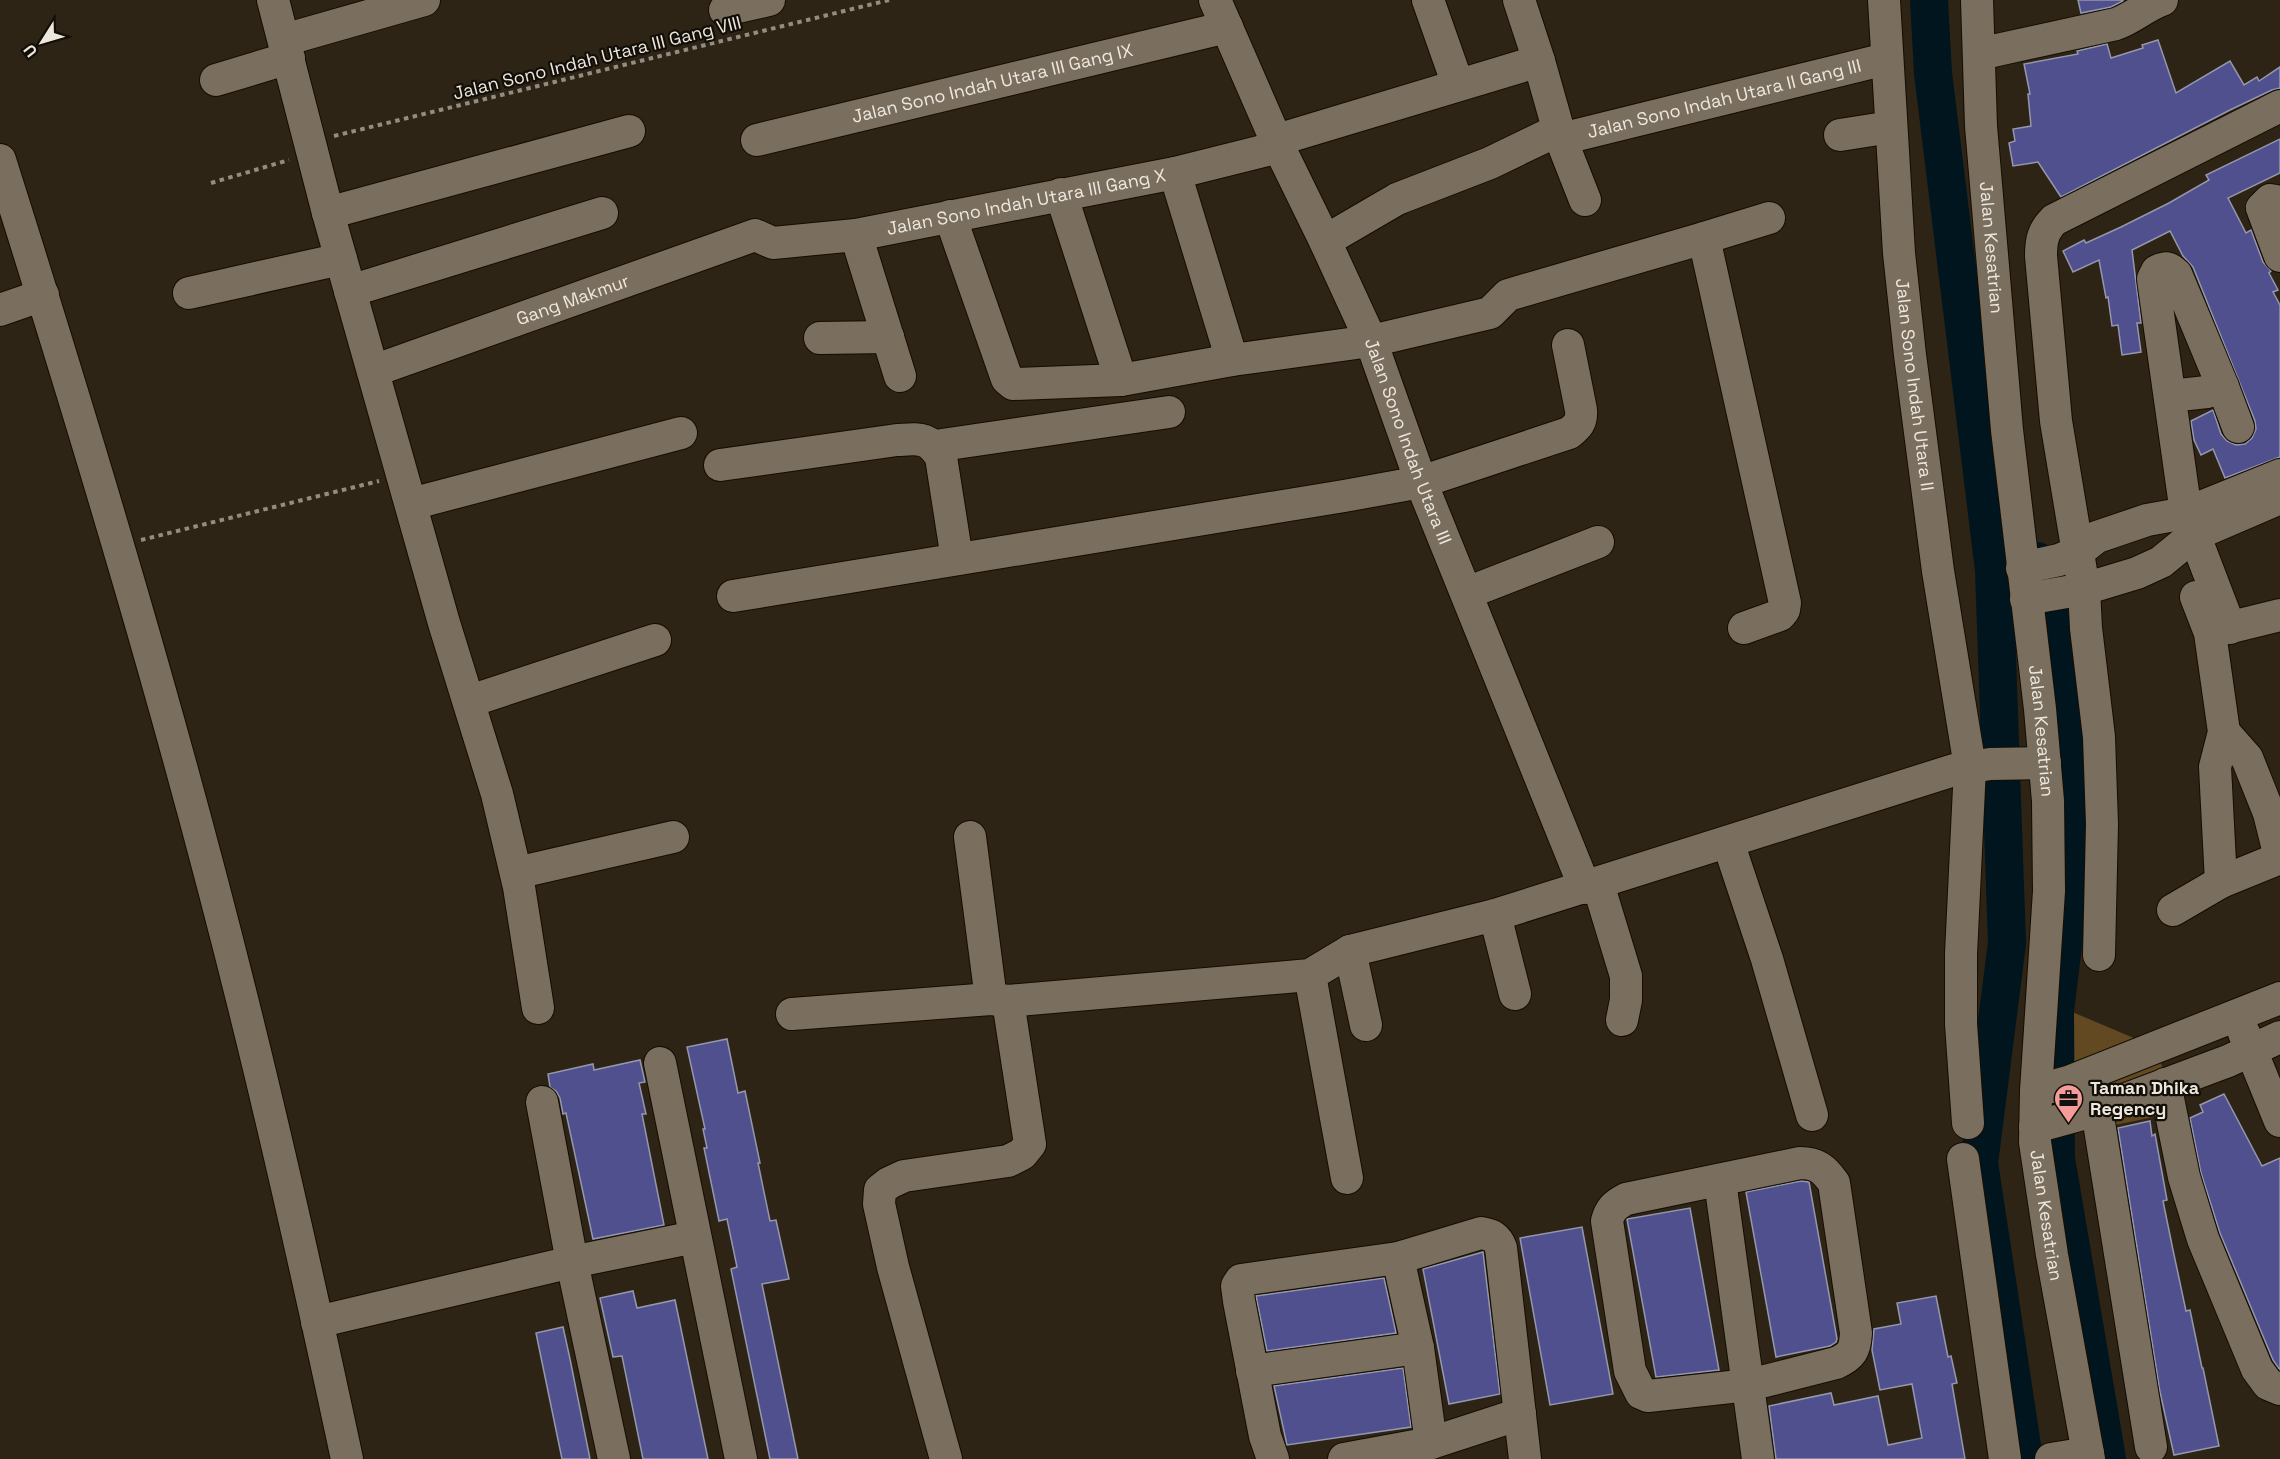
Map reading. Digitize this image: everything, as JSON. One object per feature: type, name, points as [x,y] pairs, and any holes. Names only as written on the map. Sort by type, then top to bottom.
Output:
[{"type":"street","points":[[273,0],[350,291],[444,623],[497,794],[516,873],[538,1008]]},
{"type":"street","points":[[216,80],[287,49],[424,0]]},
{"type":"street","points":[[725,10],[769,0]]},
{"type":"street","points":[[1428,0],[1458,85]]},
{"type":"street","points":[[1519,0],[1560,135],[1585,200]]},
{"type":"street","name":"Jalan Sono Indah Utara II","points":[[1884,0],[1899,253],[1910,355],[1938,571],[1980,766],[1961,954],[1961,1024],[1968,1123]]},
{"type":"street","name":"Jalan Kesatrian","points":[[1977,0],[1982,138],[2007,430],[2025,567],[2052,595],[2038,763],[2050,836],[2049,891],[2059,1084],[2064,1120],[2052,1255],[2075,1457]]},
{"type":"street","points":[[1979,54],[2116,24],[2149,4],[2162,0]]},
{"type":"street","name":"Jalan Sono Indah Utara III Gang IX","points":[[757,140],[1221,13]]},
{"type":"street","name":"Jalan Sono Indah Utara III","points":[[1221,13],[1278,143],[1371,341],[1421,482],[1591,886],[1626,976],[1626,1000],[1622,1020]]},
{"type":"street","name":"Jalan Sono Indah Utara II Gang III","points":[[1325,241],[1397,199],[1490,163],[1548,135],[1560,135],[1886,59]]},
{"type":"street","name":"Jalan Sono Indah Utara III Gang X","points":[[773,243],[856,235],[1175,173],[1539,61]]},
{"type":"street","points":[[2099,954],[2102,824],[2099,737],[2052,595],[2069,556],[2041,239],[2046,228],[2064,215],[2280,106]]},
{"type":"street","points":[[1840,135],[1891,127]]},
{"type":"street","points":[[328,213],[629,131]]},
{"type":"street","points":[[0,160],[91,450],[159,686],[244,1007],[347,1459]]},
{"type":"street","points":[[1175,173],[1232,360]]},
{"type":"street","points":[[1061,194],[1121,380]]},
{"type":"street","points":[[2280,206],[2276,201],[2270,200],[2262,208],[2280,256]]},
{"type":"street","points":[[350,291],[602,213]]},
{"type":"street","points":[[950,216],[1007,379],[1013,384],[1121,380],[1232,360],[1371,341],[1490,314],[1508,295],[1768,218]]},
{"type":"street","points":[[856,235],[900,376]]},
{"type":"street","name":"Gang Makmur","points":[[373,371],[755,236],[773,243]]},
{"type":"street","points":[[1704,238],[1785,603],[1780,615],[1743,628]]},
{"type":"street","points":[[189,293],[341,259]]},
{"type":"street","points":[[2221,882],[2215,767],[2224,732],[2220,630],[2186,532],[2153,279],[2157,271],[2164,267],[2176,274],[2238,427]]},
{"type":"street","points":[[0,309],[43,295]]},
{"type":"street","points":[[820,338],[888,337]]},
{"type":"street","points":[[733,596],[1421,482],[1569,433],[1578,427],[1582,420],[1581,410],[1568,345]]},
{"type":"street","points":[[2170,396],[2207,392],[2223,387]]},
{"type":"street","points":[[935,446],[1169,412]]},
{"type":"street","points":[[407,490],[681,433]]},
{"type":"street","points":[[720,465],[897,440],[924,439],[935,446],[942,457],[957,559]]},
{"type":"street","points":[[2052,595],[2153,566],[2186,532],[2280,475]]},
{"type":"street","points":[[2025,567],[2069,556],[2097,537],[2146,520],[2186,532],[2280,498]]},
{"type":"street","points":[[1467,593],[1598,542]]},
{"type":"street","points":[[2220,630],[2280,615]]},
{"type":"street","points":[[470,701],[655,640]]},
{"type":"street","points":[[2173,910],[2221,882],[2280,858],[2269,813],[2247,758],[2224,732]]},
{"type":"street","points":[[792,1014],[1310,975],[1350,951],[1495,915],[1728,843],[1942,773],[1980,766],[2038,763]]},
{"type":"street","points":[[516,873],[673,837]]},
{"type":"street","points":[[946,1459],[893,1267],[879,1204],[880,1190],[904,1176],[1008,1161],[1022,1154],[1030,1144],[999,1000],[970,837]]},
{"type":"street","points":[[1728,843],[1767,959],[1812,1115]]},
{"type":"street","points":[[1495,915],[1515,994]]},
{"type":"street","points":[[1350,951],[1366,1025]]},
{"type":"street","points":[[1310,975],[1347,1178]]},
{"type":"street","points":[[2151,1447],[2064,1120],[2059,1084],[2280,998]]},
{"type":"street","points":[[2224,1020],[2240,1056],[2280,1121]]},
{"type":"street","points":[[2064,1120],[2240,1056],[2280,1037]]},
{"type":"street","points":[[660,1063],[741,1459]]},
{"type":"street","points":[[2165,1084],[2184,1177],[2203,1239],[2257,1369],[2268,1384],[2280,1389]]},
{"type":"street","points":[[542,1102],[574,1270],[614,1459]]},
{"type":"street","points":[[1963,1159],[2005,1459]]},
{"type":"street","points":[[1800,1163],[1813,1163],[1826,1171],[1834,1183],[1855,1322],[1855,1347],[1850,1357],[1836,1363],[1749,1385],[1648,1396],[1641,1393],[1630,1371],[1607,1221],[1615,1205],[1626,1199],[1800,1163]]},
{"type":"street","points":[[1719,1181],[1758,1459]]},
{"type":"street","points":[[1273,1459],[1265,1436],[1238,1294],[1237,1286],[1241,1280],[1398,1258],[1481,1233],[1492,1235],[1502,1248],[1525,1459]]},
{"type":"street","points":[[319,1331],[574,1270],[696,1245]]},
{"type":"street","points":[[1398,1258],[1418,1348],[1431,1443]]},
{"type":"street","points":[[1252,1371],[1418,1348]]},
{"type":"street","points":[[1344,1459],[1431,1443],[1520,1414]]},
{"type":"path","name":"Jalan Sono Indah Utara III Gang VIII","points":[[211,183],[311,147],[890,0]]},
{"type":"path","points":[[117,546],[407,490]]},
{"type":"shaded area","points":[[2044,1000],[2155,1047],[2168,1083],[2173,1113],[2038,1141]]},
{"type":"building","points":[[2078,0],[2123,1],[2111,7],[2081,13]]},
{"type":"building","points":[[2158,40],[2176,93],[2230,61],[2244,85],[2257,77],[2259,81],[2280,67],[2280,88],[2230,110],[2061,197],[2038,162],[2013,166],[2009,143],[2015,141],[2013,129],[2031,126],[2028,94],[2030,94],[2024,64],[2078,54],[2077,51],[2107,44],[2111,58],[2143,48],[2142,45]]},
{"type":"building","points":[[2280,139],[2280,173],[2228,198],[2246,233],[2251,230],[2263,262],[2271,271],[2269,273],[2278,290],[2273,292],[2280,305],[2280,457],[2225,478],[2213,449],[2201,455],[2194,440],[2191,421],[2213,410],[2221,434],[2227,441],[2236,445],[2245,444],[2252,438],[2256,429],[2255,421],[2193,267],[2183,256],[2170,231],[2132,250],[2141,323],[2137,323],[2141,352],[2122,355],[2118,325],[2112,326],[2099,260],[2073,272],[2063,251],[2084,240],[2086,243],[2169,203],[2209,180],[2206,175]]},
{"type":"building","points":[[727,1039],[738,1093],[745,1091],[770,1221],[776,1220],[789,1279],[762,1284],[798,1459],[770,1459],[731,1269],[737,1267],[727,1219],[719,1221],[704,1148],[707,1148],[703,1129],[705,1129],[687,1047]]},
{"type":"building","points":[[640,1060],[645,1082],[639,1083],[646,1114],[642,1114],[664,1225],[593,1239],[566,1113],[563,1114],[560,1098],[550,1087],[548,1074],[593,1064],[594,1070]]},
{"type":"building","points":[[2224,1094],[2262,1166],[2280,1158],[2280,1370],[2273,1360],[2220,1233],[2201,1173],[2190,1118],[2203,1112],[2200,1105]]},
{"type":"building","points":[[2150,1121],[2152,1136],[2155,1134],[2167,1200],[2163,1201],[2173,1250],[2186,1311],[2190,1310],[2219,1446],[2174,1455],[2160,1392],[2118,1128]]},
{"type":"building","points":[[1801,1181],[1809,1182],[1837,1339],[1830,1346],[1776,1357],[1746,1192]]},
{"type":"building","points":[[1690,1208],[1719,1370],[1656,1377],[1627,1219]]},
{"type":"building","points":[[1582,1227],[1613,1394],[1550,1405],[1520,1238]]},
{"type":"building","points":[[1483,1252],[1500,1394],[1449,1404],[1423,1269]]},
{"type":"building","points":[[1384,1278],[1396,1333],[1267,1351],[1256,1296]]},
{"type":"building","points":[[633,1291],[637,1308],[675,1300],[708,1459],[643,1459],[622,1356],[613,1357],[600,1298]]},
{"type":"building","points":[[1936,1296],[1948,1357],[1951,1356],[1957,1383],[1952,1384],[1965,1459],[1776,1459],[1769,1406],[1831,1393],[1834,1405],[1878,1396],[1888,1445],[1922,1438],[1912,1384],[1880,1390],[1872,1350],[1874,1329],[1901,1324],[1897,1303]]},
{"type":"building","points":[[563,1327],[590,1459],[562,1459],[536,1333]]},
{"type":"building","points":[[1403,1368],[1411,1427],[1287,1445],[1274,1386]]},
{"type":"waterway","points":[[1929,0],[1933,73],[1994,570],[2007,943],[1979,1163],[2024,1459]]},
{"type":"waterway","points":[[2037,561],[2054,636],[2078,822],[2055,1011],[2056,1159],[2107,1459]]},
{"type":"place","name":"Taman Dhika Regency","points":[[2069,1124]]}]
